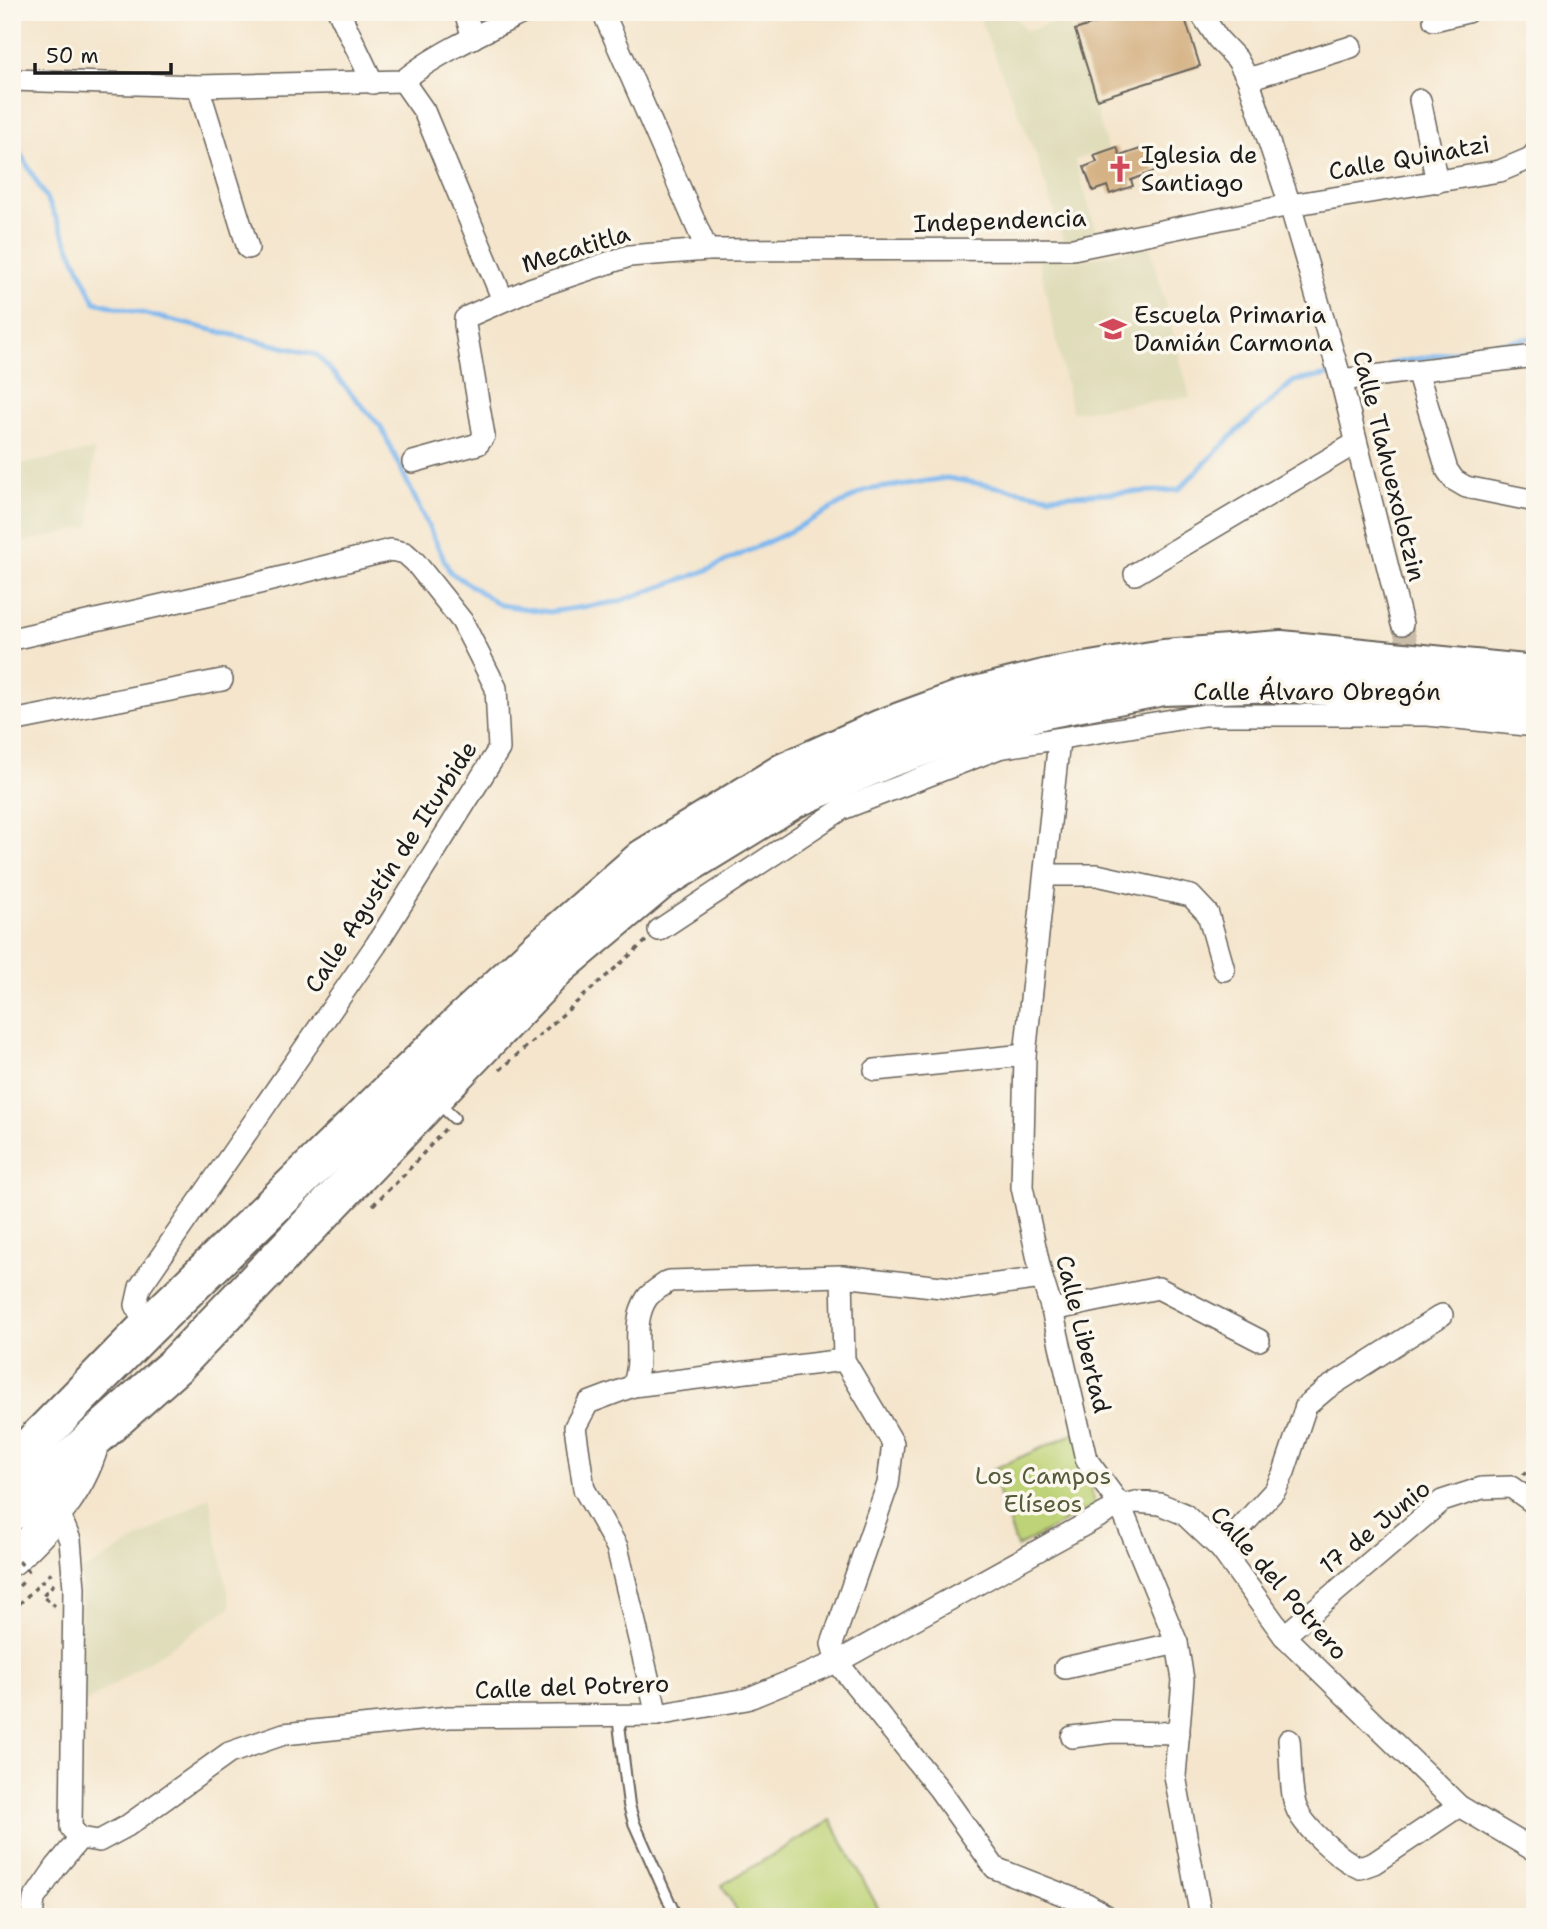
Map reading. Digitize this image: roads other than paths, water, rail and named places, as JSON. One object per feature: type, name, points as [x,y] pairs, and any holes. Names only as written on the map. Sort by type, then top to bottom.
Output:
[{"type":"highway","points":[[30,1494],[146,1329],[464,1020],[643,859],[785,772],[881,729],[960,700],[1048,678],[1164,659],[1281,650],[1535,675]]},
{"type":"highway","points":[[30,1494],[177,1364],[443,1107],[556,968],[661,880],[793,799],[889,758],[963,732],[1045,709],[1163,686],[1283,682],[1535,704]]},
{"type":"main road","points":[[19,1563],[34,1540],[30,1494]]},
{"type":"street","points":[[339,12],[373,83]]},
{"type":"street","points":[[465,12],[473,38]]},
{"type":"street","points":[[12,80],[198,86],[403,81],[412,73],[473,38],[525,12]]},
{"type":"street","points":[[603,12],[707,250]]},
{"type":"street","name":"Calle Tlahuexolotzin","points":[[1200,12],[1237,59],[1248,79],[1290,205],[1341,380],[1402,624]]},
{"type":"street","points":[[1434,20],[1467,12]]},
{"type":"street","points":[[1248,79],[1351,47]]},
{"type":"street","points":[[403,81],[424,111],[503,300]]},
{"type":"street","points":[[198,86],[248,248]]},
{"type":"street","points":[[1420,100],[1437,181]]},
{"type":"street","name":"Calle Quinatzi","points":[[1290,205],[1500,171],[1531,158],[1535,153]]},
{"type":"street","name":"Independencia","points":[[707,250],[1073,249],[1290,205]]},
{"type":"street","name":"Mecatitla","points":[[412,462],[478,444],[484,436],[465,319],[503,300],[629,256],[707,250]]},
{"type":"street","points":[[1341,380],[1535,356]]},
{"type":"street","points":[[1418,371],[1447,470],[1454,480],[1466,487],[1535,501]]},
{"type":"street","points":[[1135,574],[1356,443]]},
{"type":"street","name":"Calle Agustín de Iturbide","points":[[12,639],[391,550],[405,552],[462,621],[496,688],[499,749],[376,945],[140,1287],[136,1305],[146,1329]]},
{"type":"street","points":[[12,721],[222,680]]},
{"type":"street","name":"Calle Álvaro Obregón","points":[[659,930],[842,809],[999,748],[1203,715],[1426,712],[1535,726]]},
{"type":"street","name":"Calle Libertad","points":[[1059,740],[1025,1055],[1022,1187],[1086,1459],[1121,1505],[1177,1643],[1183,1680],[1175,1776],[1201,1917]]},
{"type":"street","points":[[1046,875],[1097,875],[1191,896],[1208,914],[1224,970]]},
{"type":"street","points":[[875,1070],[1025,1055]]},
{"type":"street","points":[[842,1276],[844,1360],[893,1443],[888,1483],[832,1644],[837,1662],[939,1789],[995,1868],[1087,1904],[1108,1917]]},
{"type":"street","points":[[633,1386],[639,1373],[638,1320],[647,1297],[669,1281],[842,1276],[960,1289],[1042,1278]]},
{"type":"street","points":[[1052,1310],[1158,1288],[1259,1340]]},
{"type":"street","points":[[1221,1549],[1275,1490],[1284,1472],[1306,1406],[1326,1389],[1442,1315]]},
{"type":"street","points":[[657,1715],[617,1547],[584,1489],[575,1427],[588,1403],[633,1386],[844,1360]]},
{"type":"street","name":"17 de Junio","points":[[1284,1636],[1442,1501],[1482,1488],[1511,1487],[1535,1504]]},
{"type":"street","points":[[30,1494],[70,1540],[74,1588],[71,1828],[80,1838],[34,1899],[32,1917]]},
{"type":"street","name":"Calle del Potrero","points":[[80,1838],[99,1841],[127,1826],[229,1753],[284,1734],[449,1717],[657,1715],[747,1699],[837,1662],[1121,1505],[1136,1502],[1160,1504],[1184,1514],[1221,1549],[1284,1636],[1459,1806],[1530,1848],[1535,1848]]},
{"type":"street","points":[[1065,1668],[1177,1643]]},
{"type":"street","points":[[1072,1737],[1112,1732],[1179,1732]]},
{"type":"street","points":[[1289,1741],[1296,1807],[1304,1821],[1346,1862],[1360,1868],[1374,1863],[1459,1806]]},
{"type":"lane","points":[[618,1716],[629,1805],[634,1823],[676,1917]]},
{"type":"waterway","points":[[12,139],[50,205],[95,302],[317,355],[381,427],[450,572],[500,605],[549,612],[617,602],[700,573],[783,535],[866,490],[947,478],[1048,496],[1178,490],[1236,432],[1294,381],[1335,374]]},
{"type":"waterway","points":[[1390,364],[1535,337]]},
{"type":"tunnel","points":[[1402,624],[1414,670]]},
{"type":"place","name":"Iglesia de Santiago","points":[[1120,169]]},
{"type":"place","name":"Escuela Primaria Damián Carmona","points":[[1113,329]]},
{"type":"park label","name":"Los Campos Elíseos","points":[[1043,1490]]}]
